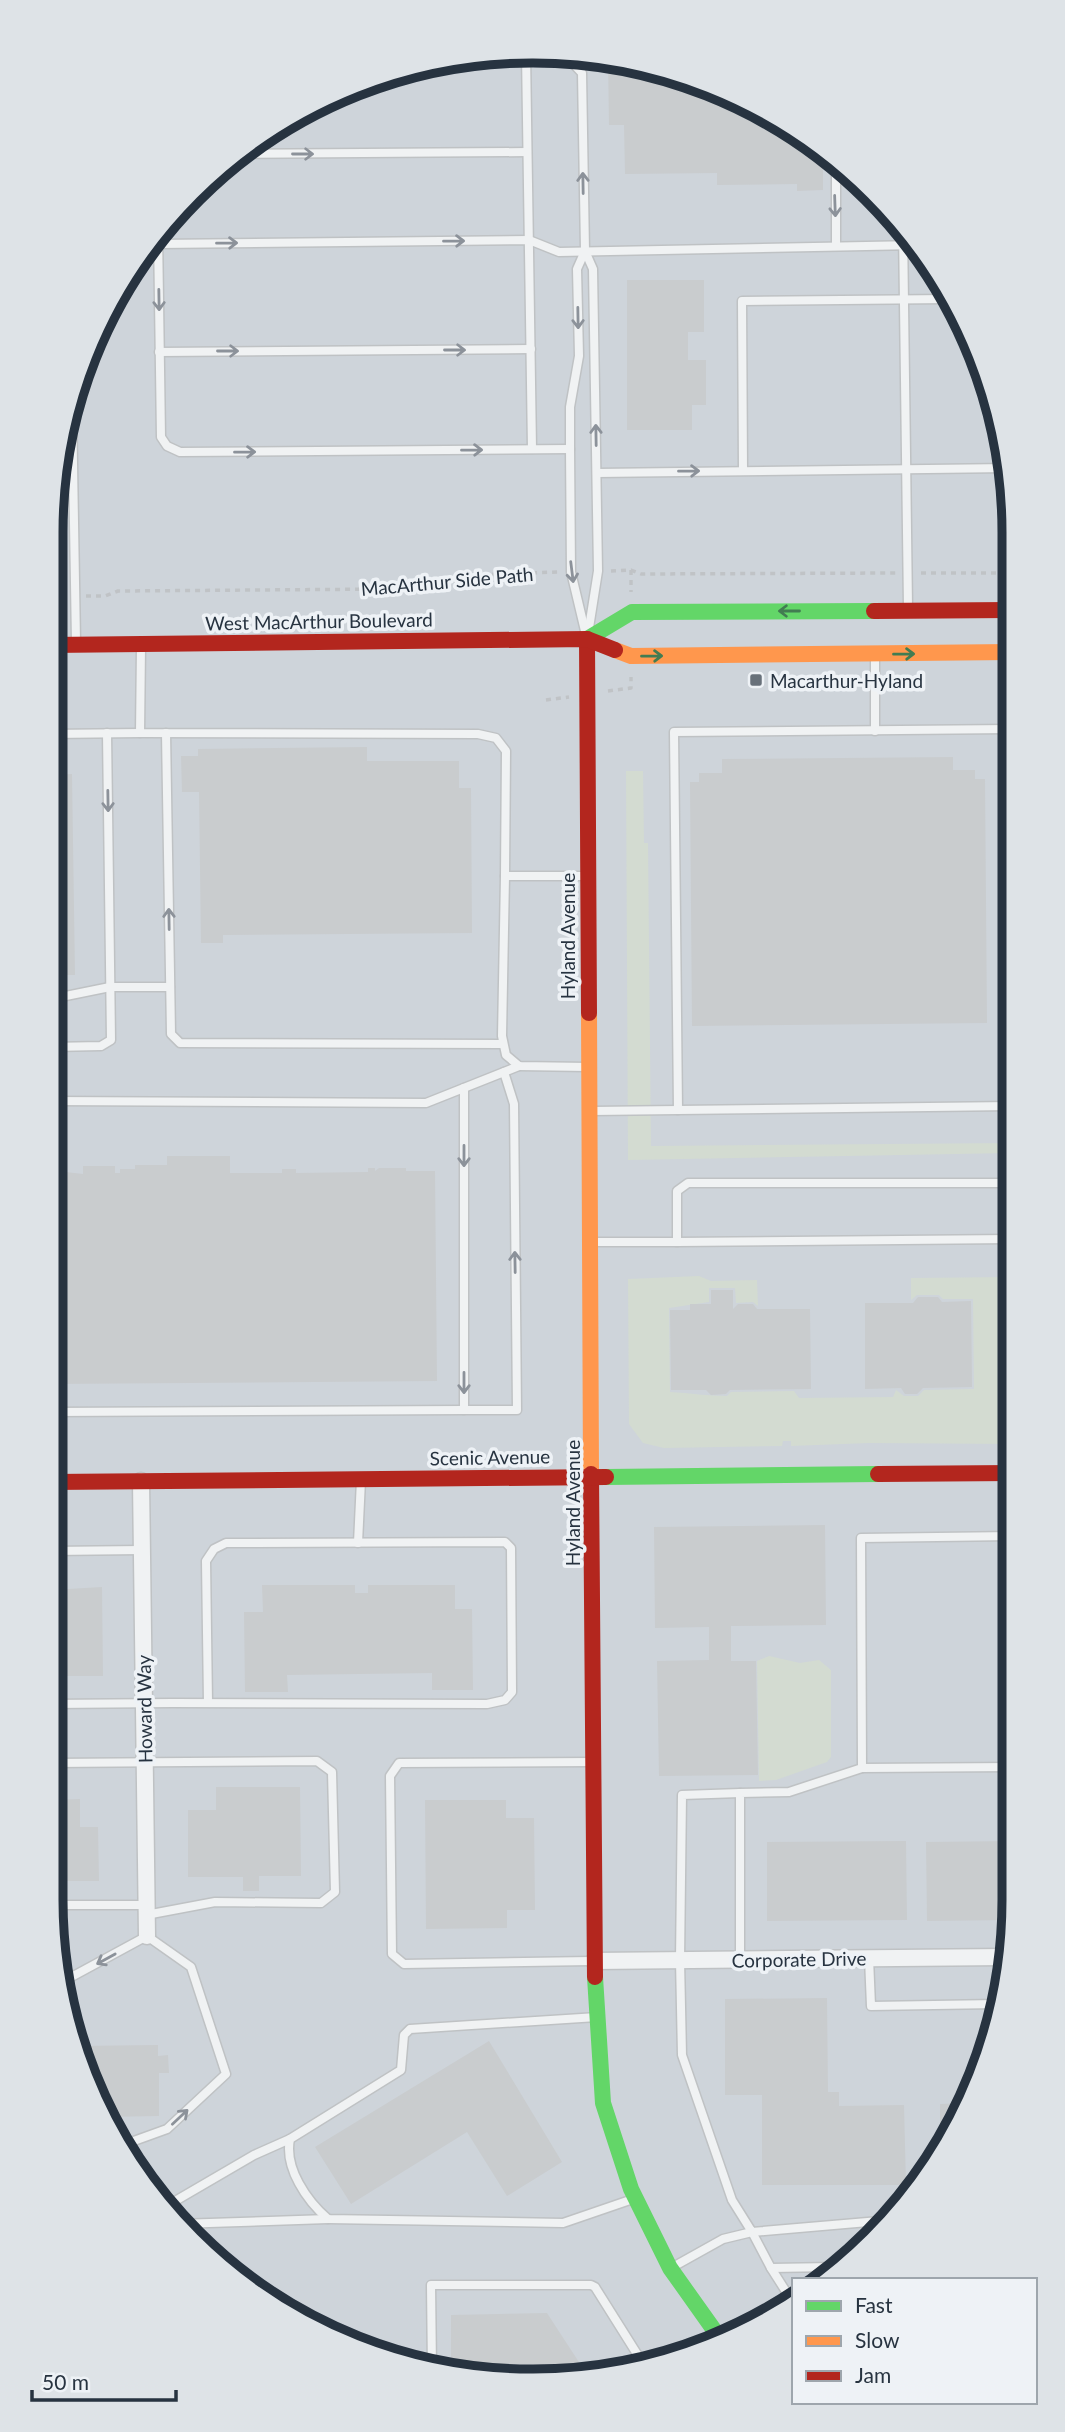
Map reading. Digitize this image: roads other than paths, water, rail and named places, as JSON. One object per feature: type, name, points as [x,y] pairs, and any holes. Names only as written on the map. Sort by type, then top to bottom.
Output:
[{"type":"street","points":[[587,639],[632,612],[1002,610]]},
{"type":"street","name":"West MacArthur Boulevard","points":[[63,645],[587,639],[631,656],[1002,652]]},
{"type":"street","name":"Hyland Avenue","points":[[587,639],[594,1961],[603,2103],[636,2198],[670,2268],[715,2332]]},
{"type":"street","name":"Scenic Avenue","points":[[63,1482],[1002,1473]]},
{"type":"street","name":"Howard Way","points":[[141,1481],[147,1936]]},
{"type":"street","name":"Corporate Drive","points":[[594,1961],[998,1957]]},
{"type":"lane","points":[[526,63],[533,449]]},
{"type":"lane","points":[[575,65],[582,73],[585,251],[593,269],[598,571],[587,639]]},
{"type":"lane","points":[[256,154],[527,152]]},
{"type":"lane","points":[[836,175],[836,246]]},
{"type":"lane","points":[[163,244],[529,240],[559,252],[903,245],[908,610]]},
{"type":"lane","points":[[158,250],[160,438],[167,446],[180,452],[570,449]]},
{"type":"lane","points":[[585,251],[577,269],[579,356],[570,407],[570,449],[571,572],[587,639]]},
{"type":"lane","points":[[743,470],[741,301],[940,299]]},
{"type":"lane","points":[[159,352],[531,349]]},
{"type":"lane","points":[[73,438],[76,645]]},
{"type":"lane","points":[[597,473],[998,468]]},
{"type":"lane","points":[[140,733],[141,644]]},
{"type":"lane","points":[[875,654],[875,730]]},
{"type":"lane","points":[[678,1110],[674,732],[1002,729]]},
{"type":"lane","points":[[63,1047],[101,1046],[111,1040],[107,733]]},
{"type":"lane","points":[[166,733],[172,1034],[180,1043],[503,1044]]},
{"type":"lane","points":[[63,734],[487,734],[502,744],[506,751],[503,1044],[506,1055],[519,1066]]},
{"type":"lane","points":[[505,876],[588,876]]},
{"type":"lane","points":[[63,997],[110,987],[170,987]]},
{"type":"lane","points":[[63,1101],[426,1102],[519,1066],[589,1067]]},
{"type":"lane","points":[[63,1412],[517,1410],[514,1104],[504,1072]]},
{"type":"lane","points":[[464,1087],[464,1410]]},
{"type":"lane","points":[[589,1111],[1002,1106]]},
{"type":"lane","points":[[677,1242],[677,1191],[688,1183],[1002,1184]]},
{"type":"lane","points":[[591,1242],[1002,1239]]},
{"type":"lane","points":[[358,1543],[361,1480]]},
{"type":"lane","points":[[862,1768],[860,1538],[1002,1536]]},
{"type":"lane","points":[[63,1704],[144,1701],[208,1703],[487,1704],[505,1700],[512,1692],[511,1548],[505,1542],[226,1543],[214,1549],[206,1561],[208,1703]]},
{"type":"lane","points":[[63,1551],[142,1550]]},
{"type":"lane","points":[[63,1763],[317,1761],[332,1772],[335,1892],[321,1903],[215,1902],[146,1910],[63,1906]]},
{"type":"lane","points":[[592,1762],[399,1763],[390,1776],[392,1954],[404,1964],[594,1961]]},
{"type":"lane","points":[[787,2294],[732,2200],[682,2055],[682,1795],[789,1792],[862,1768],[1002,1767]]},
{"type":"lane","points":[[740,1793],[740,1960]]},
{"type":"lane","points":[[70,1978],[147,1936],[191,1967],[226,2074],[167,2129],[131,2142]]},
{"type":"lane","points":[[869,1958],[871,2006],[990,2004]]},
{"type":"lane","points":[[174,2202],[254,2155],[290,2139],[401,2070],[404,2035],[410,2029],[597,2017]]},
{"type":"lane","points":[[290,2139],[288,2149],[300,2185],[311,2205],[328,2219]]},
{"type":"lane","points":[[194,2223],[328,2219],[563,2223],[636,2198]]},
{"type":"lane","points":[[670,2268],[723,2239],[752,2232],[873,2222]]},
{"type":"lane","points":[[771,2268],[824,2267]]},
{"type":"lane","points":[[432,2358],[431,2285],[591,2285],[638,2357]]},
{"type":"place","name":"Macarthur-Hyland","points":[[756,680]]}]
